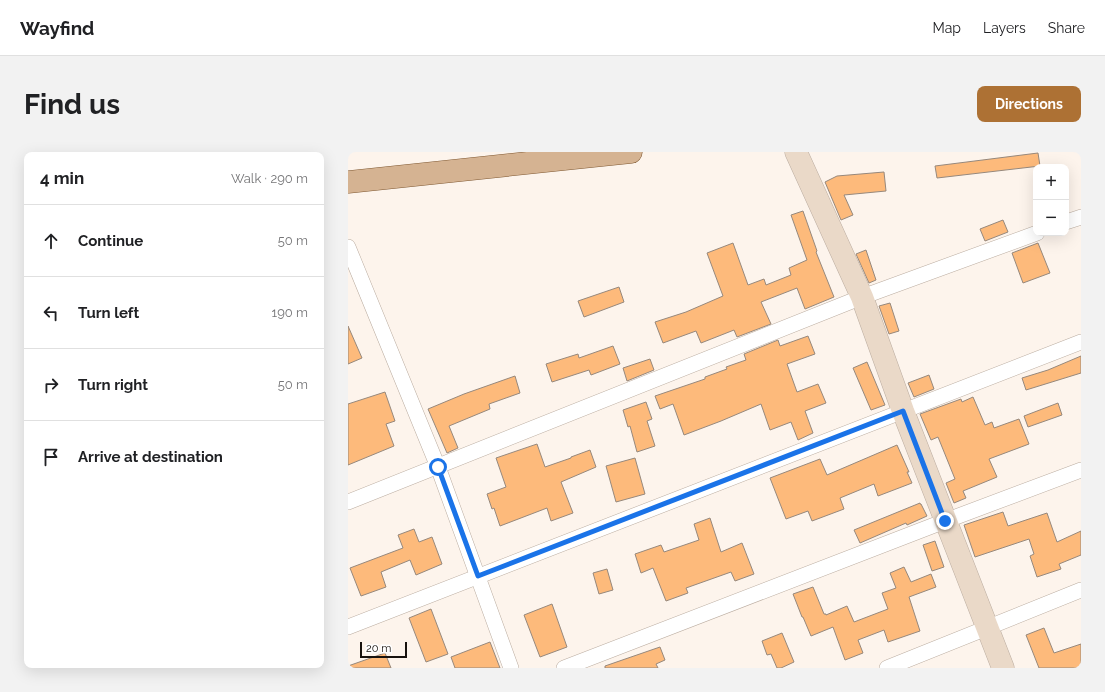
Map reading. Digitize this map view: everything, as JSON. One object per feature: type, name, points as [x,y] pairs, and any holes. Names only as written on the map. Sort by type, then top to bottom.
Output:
[{"type":"main road","points":[[348,182],[631,152]]},
{"type":"main road","points":[[796,152],[862,297],[903,411],[1003,668]]},
{"type":"street","points":[[1069,221],[1081,217]]},
{"type":"street","points":[[348,502],[862,297],[1033,234]]},
{"type":"street","points":[[348,247],[438,467],[511,668]]},
{"type":"street","points":[[348,627],[1081,342]]},
{"type":"street","points":[[564,668],[1081,470]]},
{"type":"street","points":[[887,668],[1081,590]]},
{"type":"building","points":[[1038,153],[1040,164],[1033,164],[1033,167],[937,178],[935,166]]},
{"type":"building","points":[[884,172],[886,191],[844,195],[853,215],[841,220],[825,182],[837,176]]},
{"type":"building","points":[[803,211],[817,251],[816,252],[834,297],[805,309],[797,288],[761,302],[771,324],[737,337],[734,330],[701,343],[696,331],[663,343],[655,322],[686,312],[723,296],[707,253],[733,243],[748,285],[764,279],[766,285],[791,275],[789,268],[807,260],[791,215]]},
{"type":"building","points":[[1003,220],[1008,232],[985,241],[980,229]]},
{"type":"building","points":[[1038,243],[1050,273],[1023,283],[1012,253]]},
{"type":"building","points":[[866,250],[876,280],[869,283],[856,254]]},
{"type":"building","points":[[619,287],[624,302],[584,317],[578,301]]},
{"type":"building","points":[[890,303],[899,331],[889,334],[879,306]]},
{"type":"building","points":[[348,326],[362,358],[348,364]]},
{"type":"building","points":[[808,336],[815,354],[787,364],[797,392],[818,384],[826,403],[805,411],[813,433],[798,440],[791,422],[770,430],[761,404],[684,435],[673,404],[660,409],[655,396],[705,379],[705,377],[727,369],[726,367],[746,360],[744,354],[778,340],[780,346]]},
{"type":"building","points":[[613,346],[620,364],[591,375],[589,370],[552,382],[546,364],[578,354],[579,358]]},
{"type":"building","points":[[1081,356],[1081,373],[1026,390],[1022,378],[1048,370]]},
{"type":"building","points":[[650,359],[654,370],[627,381],[623,368]]},
{"type":"building","points":[[867,362],[885,405],[871,410],[853,368]]},
{"type":"building","points":[[929,375],[934,389],[914,397],[908,383]]},
{"type":"building","points":[[515,376],[520,393],[489,404],[490,409],[449,426],[458,448],[447,453],[428,409],[464,394]]},
{"type":"building","points":[[385,392],[395,421],[386,424],[394,446],[348,465],[348,404]]},
{"type":"building","points":[[973,397],[985,425],[992,422],[994,428],[1019,419],[1029,444],[989,459],[997,477],[963,491],[966,498],[954,503],[946,483],[955,479],[938,437],[931,440],[920,414],[961,399],[962,402]]},
{"type":"building","points":[[646,402],[652,419],[647,421],[655,446],[637,452],[630,426],[628,427],[623,410]]},
{"type":"building","points":[[1058,403],[1062,415],[1028,427],[1024,416]]},
{"type":"building","points":[[537,444],[545,467],[590,450],[596,467],[561,482],[573,513],[551,521],[547,508],[500,526],[494,508],[492,509],[487,494],[506,487],[496,458]]},
{"type":"building","points":[[897,445],[909,472],[907,472],[912,483],[878,496],[874,484],[840,498],[844,509],[812,521],[808,511],[786,519],[770,478],[820,459],[827,475]]},
{"type":"building","points":[[635,458],[645,494],[616,502],[606,466]]},
{"type":"building","points":[[920,503],[927,516],[907,525],[906,523],[860,543],[854,530]]},
{"type":"building","points":[[1003,512],[1008,526],[1047,513],[1057,542],[1081,531],[1081,555],[1059,564],[1061,569],[1037,577],[1030,556],[1034,554],[1029,539],[975,557],[964,525]]},
{"type":"building","points":[[710,518],[721,552],[742,543],[754,574],[735,581],[731,572],[686,588],[688,593],[666,601],[653,568],[641,573],[635,554],[661,545],[664,552],[699,540],[694,524]]},
{"type":"building","points":[[414,529],[419,542],[432,537],[442,564],[416,575],[410,560],[381,572],[386,587],[361,596],[350,568],[403,548],[398,535]]},
{"type":"building","points":[[935,541],[944,567],[932,571],[923,545]]},
{"type":"building","points":[[904,567],[911,582],[931,574],[936,587],[909,597],[920,631],[888,642],[884,630],[858,640],[863,653],[845,660],[833,627],[811,636],[793,594],[813,587],[824,614],[826,615],[847,606],[854,622],[888,609],[882,593],[896,588],[890,573]]},
{"type":"building","points":[[607,569],[613,590],[599,594],[593,573]]},
{"type":"building","points":[[552,604],[567,647],[540,657],[524,615]]},
{"type":"building","points":[[431,609],[448,654],[426,662],[409,618]]},
{"type":"building","points":[[1044,628],[1054,653],[1081,644],[1081,668],[1039,668],[1026,635]]},
{"type":"building","points":[[782,633],[794,662],[781,668],[777,668],[771,654],[767,655],[762,641]]},
{"type":"building","points":[[490,642],[500,668],[455,668],[451,657]]},
{"type":"building","points":[[660,647],[665,660],[656,664],[658,668],[605,668],[605,666]]},
{"type":"building","points":[[385,653],[391,668],[348,668],[348,666]]},
{"type":"route","points":[[438,467],[478,576],[903,411],[945,521]]}]
